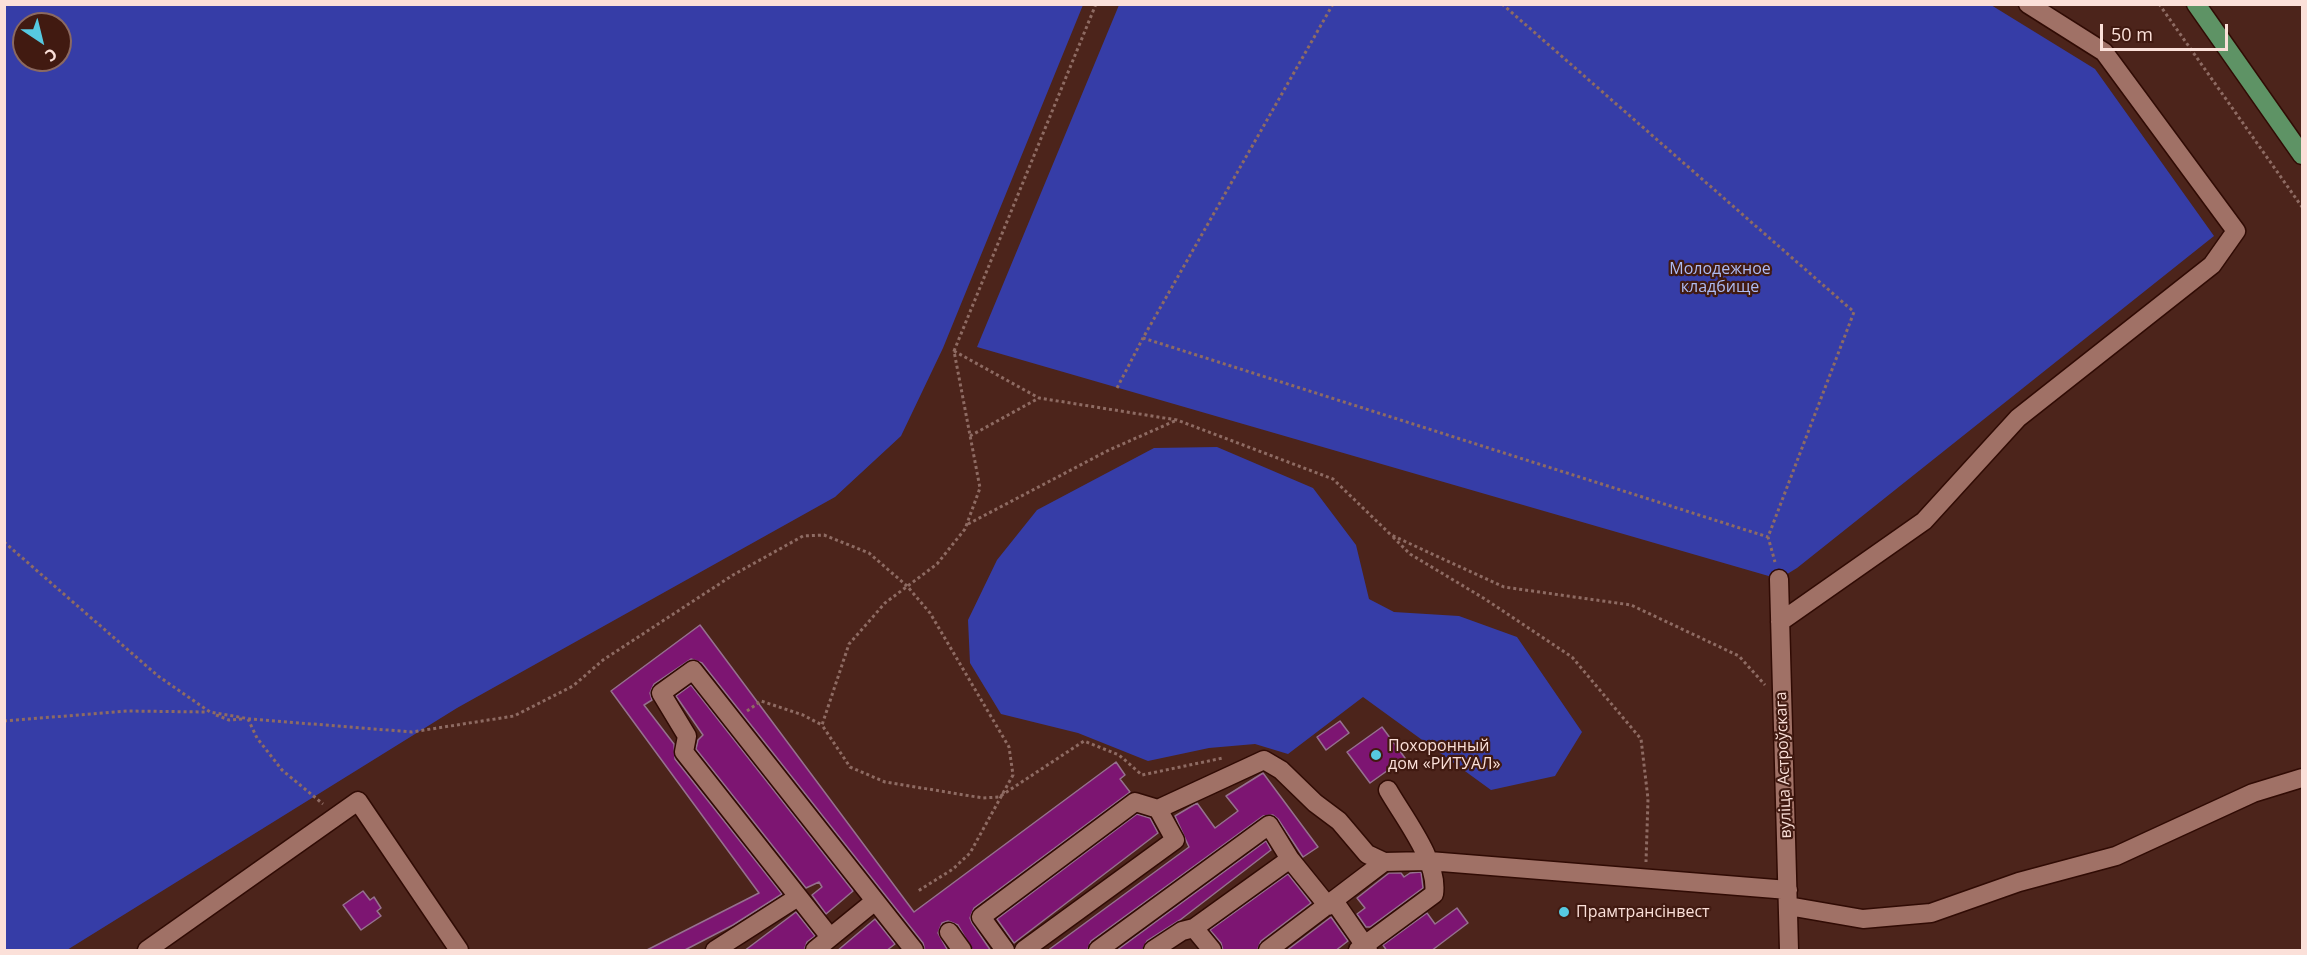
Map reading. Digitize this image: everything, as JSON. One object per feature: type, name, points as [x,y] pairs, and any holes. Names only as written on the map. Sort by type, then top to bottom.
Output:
[{"type":"main road","points":[[2196,4],[2302,154]]},
{"type":"street","points":[[1780,622],[1924,521],[2018,418],[2212,265],[2236,231],[2104,52],[2028,4]]},
{"type":"street","name":"вуліца Астроўскага","points":[[1779,579],[1789,951]]},
{"type":"street","points":[[830,937],[684,752],[687,736],[661,693],[693,670],[875,901],[910,949]]},
{"type":"street","points":[[1005,951],[981,917],[1135,802],[1158,809],[1264,760],[1281,770],[1315,803],[1339,821],[1367,854],[1384,862],[1429,861],[1646,879],[1788,898],[1863,918],[1931,913],[2019,882],[2116,856],[2253,793],[2302,778]]},
{"type":"street","points":[[1098,951],[1269,825],[1290,859],[1331,904],[1364,948],[1434,894],[1436,881],[1429,861],[1388,790]]},
{"type":"street","points":[[147,951],[358,801],[459,951]]},
{"type":"street","points":[[1024,951],[1175,840],[1158,809]]},
{"type":"street","points":[[1153,951],[1182,931],[1194,928],[1290,859]]},
{"type":"street","points":[[1268,951],[1384,862]]},
{"type":"street","points":[[715,951],[798,897]]},
{"type":"street","points":[[814,951],[875,901]]},
{"type":"street","points":[[1194,928],[1212,951]]},
{"type":"street","points":[[949,932],[962,951]]},
{"type":"path","points":[[822,725],[849,644],[885,603],[937,564],[966,525],[980,488],[954,351],[1096,4]]},
{"type":"path","points":[[1117,388],[1143,338],[1333,4]]},
{"type":"path","points":[[1502,4],[1854,312],[1768,537],[1779,579]]},
{"type":"path","points":[[2158,4],[2302,207]]},
{"type":"path","points":[[1143,338],[1768,537]]},
{"type":"path","points":[[954,351],[1039,398],[1177,420],[1333,480],[1410,554],[1485,599],[1572,657],[1641,739],[1648,799],[1646,879]]},
{"type":"path","points":[[970,436],[1039,398]]},
{"type":"path","points":[[966,525],[1109,450],[1177,420]]},
{"type":"path","points":[[4,542],[158,676],[210,712],[229,720],[250,719],[412,732],[514,716],[573,686],[603,660],[733,575],[803,536],[824,535],[870,553],[907,586],[930,613],[1008,747],[1013,775],[970,853],[953,869],[918,891]]},
{"type":"path","points":[[1391,535],[1504,587],[1631,605],[1740,656],[1782,704]]},
{"type":"path","points":[[733,721],[761,701],[802,715],[822,725],[850,767],[885,782],[983,798],[999,797],[1084,741],[1119,755],[1142,775],[1230,757]]},
{"type":"path","points":[[4,721],[127,711],[210,712]]},
{"type":"path","points":[[250,719],[256,738],[282,770],[308,794],[340,815]]},
{"type":"green space","points":[[5,4],[1083,4],[943,348],[901,436],[835,497],[457,708],[67,950],[5,950]]},
{"type":"green space","name":"Молодежное кладбище","points":[[1119,5],[1991,5],[2095,69],[2214,236],[1797,568],[1779,579],[977,347]]},
{"type":"green space","points":[[1217,447],[1313,488],[1356,545],[1369,599],[1394,612],[1459,616],[1517,637],[1582,732],[1555,776],[1491,790],[1363,697],[1288,754],[1255,744],[1209,748],[1148,761],[1078,733],[1001,714],[970,663],[968,620],[997,560],[1037,510],[1154,448]]},
{"type":"building","points":[[700,625],[914,912],[1116,762],[1125,775],[1120,779],[1130,792],[974,908],[970,918],[991,951],[973,951],[958,925],[948,921],[942,923],[938,933],[948,951],[925,951],[923,943],[702,663],[691,659],[654,684],[650,693],[652,700],[644,705],[674,744],[675,759],[782,894],[733,925],[683,951],[645,951],[759,893],[611,691]]},
{"type":"building","points":[[691,685],[853,891],[826,914],[812,895],[822,887],[819,882],[806,888],[696,749],[698,740],[703,735],[676,696]]},
{"type":"building","points":[[1340,721],[1349,733],[1326,750],[1317,737]]},
{"type":"building","name":"Похоронный дом «РИТУАЛ»","points":[[1382,727],[1405,758],[1370,783],[1347,752]]},
{"type":"building","points":[[1263,773],[1318,847],[1303,857],[1278,819],[1273,815],[1263,816],[1091,941],[1087,951],[1047,951],[1189,847],[1175,816],[1197,803],[1215,828],[1238,811],[1226,796]]},
{"type":"building","points":[[1137,814],[1150,818],[1158,833],[1014,943],[997,919]]},
{"type":"building","points":[[1266,841],[1271,850],[1180,920],[1147,941],[1142,951],[1116,951]]},
{"type":"building","points":[[1421,872],[1423,888],[1370,927],[1366,927],[1357,914],[1365,908],[1357,898],[1389,873],[1401,873],[1404,877],[1410,873]]},
{"type":"building","points":[[1288,874],[1311,903],[1261,941],[1257,951],[1223,951],[1221,943],[1210,930]]},
{"type":"building","points":[[363,891],[370,900],[374,897],[381,908],[377,911],[381,916],[361,930],[343,905]]},
{"type":"building","points":[[1457,908],[1468,923],[1431,951],[1387,951],[1383,945],[1427,913],[1435,924]]},
{"type":"building","points":[[796,912],[815,936],[807,942],[804,951],[744,951]]},
{"type":"building","points":[[1331,917],[1348,941],[1335,951],[1286,951]]},
{"type":"building","points":[[875,919],[895,944],[886,951],[837,951]]},
{"type":"place","name":"Похоронный дом «РИТУАЛ»","points":[[1376,755]]},
{"type":"place","name":"Прамтрансінвест","points":[[1564,912]]}]
